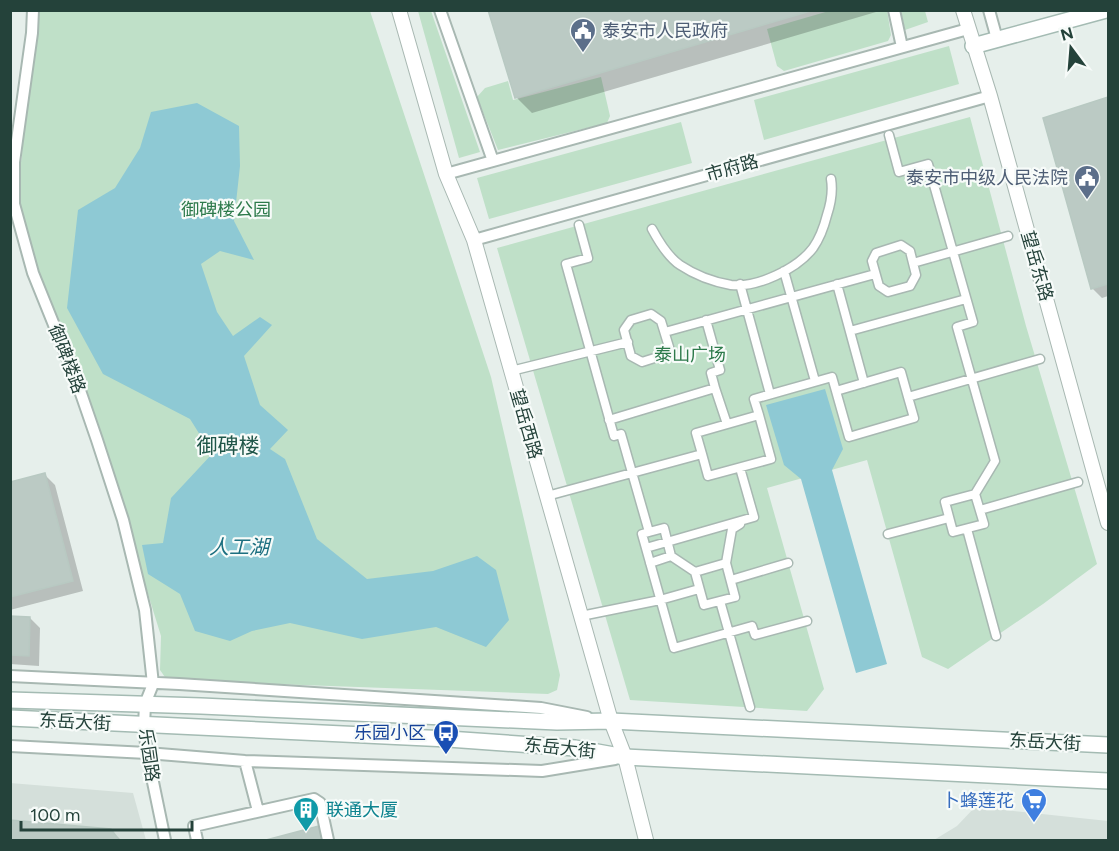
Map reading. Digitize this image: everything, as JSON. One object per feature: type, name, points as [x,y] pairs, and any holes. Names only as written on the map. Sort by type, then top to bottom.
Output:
[{"type":"main road","points":[[973,46],[1107,10]]},
{"type":"main road","name":"东岳大街","points":[[10,700],[557,723],[611,721],[1108,745]]},
{"type":"main road","name":"东岳大街","points":[[10,718],[448,739],[575,748],[625,757],[1108,781]]},
{"type":"street","name":"御碑楼路","points":[[33,10],[32,33],[14,162],[14,204],[33,273],[77,382],[123,520],[145,610],[153,684],[146,704]]},
{"type":"street","name":"望岳西路","points":[[399,10],[446,174],[474,240],[611,721],[625,757],[646,840]]},
{"type":"street","points":[[440,10],[493,161]]},
{"type":"street","points":[[894,10],[902,47]]},
{"type":"street","name":"望岳东路","points":[[963,10],[990,96],[1108,516]]},
{"type":"street","points":[[989,10],[997,39]]},
{"type":"street","points":[[446,174],[968,29]]},
{"type":"street","name":"市府路","points":[[474,240],[990,96]]},
{"type":"street","points":[[889,135],[899,172],[928,164],[973,322],[957,327],[995,461],[975,494],[945,502],[953,532],[984,524],[975,494]]},
{"type":"street","points":[[652,229],[662,247],[679,264],[702,277],[733,285],[762,281],[784,271],[812,250],[824,229],[830,204],[831,179]]},
{"type":"street","points":[[579,225],[588,258],[566,264],[609,420],[614,436],[621,434],[649,532]]},
{"type":"street","points":[[913,263],[1008,236]]},
{"type":"street","points":[[901,245],[910,251],[913,263],[916,275],[910,286],[888,292],[879,286],[872,261],[876,253],[901,245]]},
{"type":"street","points":[[784,271],[815,381]]},
{"type":"street","points":[[664,332],[875,274]]},
{"type":"street","points":[[740,284],[770,394]]},
{"type":"street","points":[[837,285],[864,383]]},
{"type":"street","points":[[850,331],[966,299]]},
{"type":"street","points":[[651,314],[661,321],[664,332],[669,346],[664,356],[642,362],[631,356],[624,330],[631,320],[651,314]]},
{"type":"street","points":[[706,320],[720,370],[711,374],[727,424]]},
{"type":"street","points":[[511,370],[628,342]]},
{"type":"street","points":[[908,397],[1040,359]]},
{"type":"street","points":[[759,415],[696,433],[708,476],[771,459],[759,415],[754,399],[815,381],[832,377],[849,437],[914,418],[901,372],[836,391]]},
{"type":"street","points":[[609,420],[715,388]]},
{"type":"street","points":[[547,496],[702,454]]},
{"type":"street","points":[[740,468],[754,517]]},
{"type":"street","points":[[980,510],[1078,482]]},
{"type":"street","points":[[646,548],[754,517]]},
{"type":"street","points":[[754,517],[732,528],[726,563],[735,597],[704,606],[695,572],[671,556],[664,528],[642,534],[674,648],[752,626],[755,635],[807,621]]},
{"type":"street","points":[[888,534],[949,518]]},
{"type":"street","points":[[967,529],[996,636]]},
{"type":"street","points":[[650,563],[671,556]]},
{"type":"street","points":[[695,572],[726,563]]},
{"type":"street","points":[[731,580],[788,563]]},
{"type":"street","points":[[581,616],[660,600],[699,589]]},
{"type":"street","points":[[720,601],[750,707]]},
{"type":"street","points":[[10,676],[179,684],[541,708],[611,721]]},
{"type":"street","name":"乐园路","points":[[146,704],[144,726],[147,753],[165,840]]},
{"type":"street","points":[[10,746],[244,761],[542,771],[625,757]]},
{"type":"street","points":[[244,761],[258,811]]},
{"type":"street","points":[[198,840],[194,826],[314,799],[320,803],[328,840]]},
{"type":"shaded area","points":[[10,783],[133,793],[146,840],[11,840]]},
{"type":"shaded area","name":"卜蜂莲花","points":[[975,807],[1108,821],[1108,840],[934,840],[957,826]]},
{"type":"green space","name":"御碑楼公园","points":[[137,10],[137,12],[144,10],[370,11],[491,377],[560,675],[557,690],[548,694],[167,680],[160,670],[161,636],[110,471],[27,243],[16,191],[22,156],[29,11]]},
{"type":"green space","points":[[887,10],[891,35],[888,41],[784,71],[777,66],[767,29],[829,11]]},
{"type":"green space","points":[[418,11],[431,11],[480,152],[459,158]]},
{"type":"green space","points":[[901,11],[925,11],[928,22],[905,30]]},
{"type":"green space","points":[[949,46],[959,84],[764,140],[754,100]]},
{"type":"green space","points":[[601,77],[610,116],[607,123],[498,150],[477,97],[485,88],[508,81],[513,100]]},
{"type":"green space","name":"泰山广场","points":[[970,117],[1026,326],[1097,564],[948,669],[922,657],[867,460],[767,488],[824,689],[807,711],[630,700],[497,248]]},
{"type":"green space","points":[[681,122],[692,163],[489,219],[477,178]]},
{"type":"water","name":"人工湖","points":[[197,103],[239,126],[240,166],[234,221],[254,260],[220,251],[201,264],[217,312],[233,336],[260,317],[272,325],[244,356],[260,405],[288,430],[270,449],[285,459],[317,539],[367,579],[433,571],[477,556],[496,570],[509,620],[486,647],[436,627],[362,639],[290,623],[252,631],[230,641],[195,631],[180,594],[148,574],[142,545],[163,543],[171,498],[212,454],[190,419],[103,374],[67,308],[78,210],[115,188],[140,148],[151,112]]},
{"type":"water","points":[[825,389],[843,449],[832,470],[887,664],[856,673],[801,479],[784,465],[766,405]]},
{"type":"building","name":"泰安市人民政府","points":[[488,10],[814,10],[515,98]]},
{"type":"building","name":"泰安市中级人民法院","points":[[1108,97],[1108,284],[1091,289],[1043,118]]},
{"type":"building","points":[[45,473],[73,581],[10,597],[10,482]]},
{"type":"building","points":[[10,616],[30,617],[29,656],[10,655]]},
{"type":"building","points":[[10,820],[111,829],[119,840],[10,840]]},
{"type":"building","name":"联通大厦","points":[[319,826],[322,840],[266,840]]},
{"type":"place","name":"泰安市人民政府","points":[[583,54]]},
{"type":"place","name":"泰安市中级人民法院","points":[[1087,201]]},
{"type":"place","name":"乐园小区","points":[[446,756]]},
{"type":"place","name":"卜蜂莲花","points":[[1034,824]]},
{"type":"place","name":"联通大厦","points":[[306,833]]},
{"type":"district","name":"御碑楼","points":[[228,446]]}]
